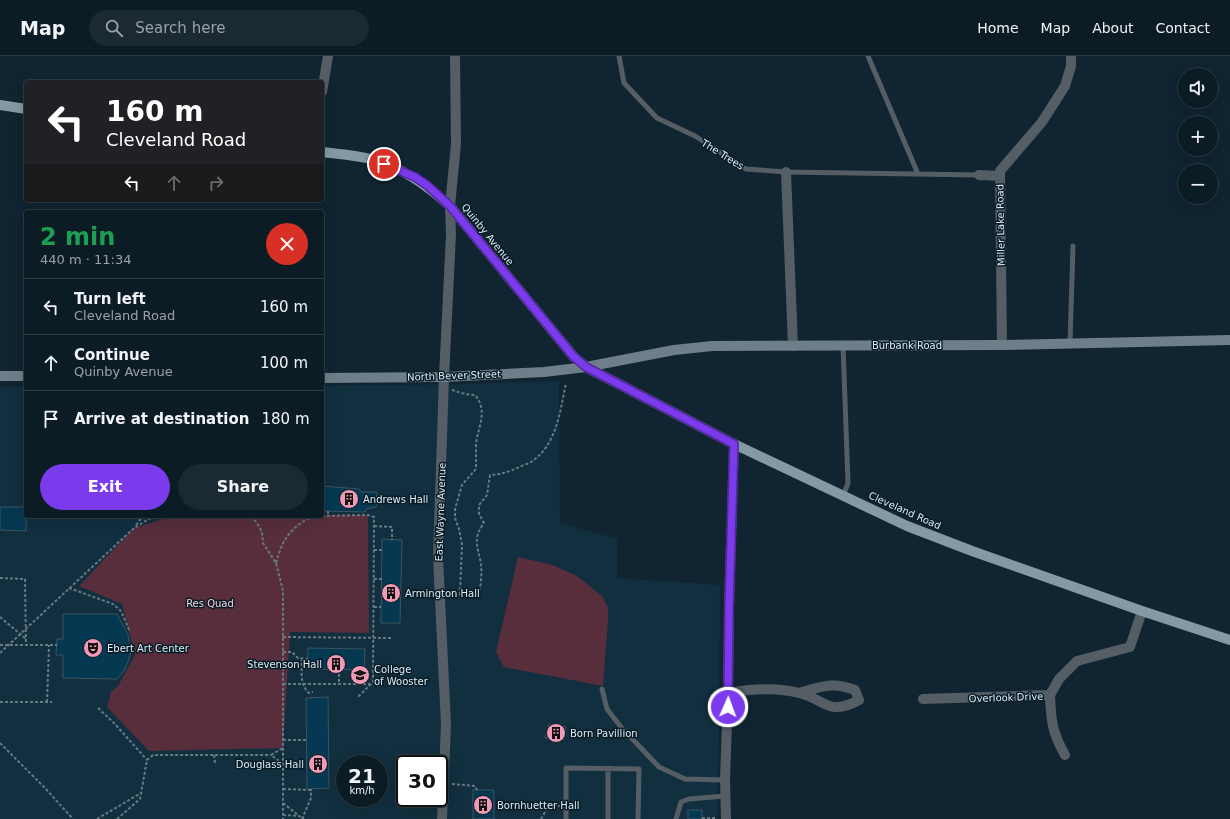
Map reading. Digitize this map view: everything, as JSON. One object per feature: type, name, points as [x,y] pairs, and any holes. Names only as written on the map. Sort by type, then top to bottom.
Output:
[{"type":"main road","points":[[0,105],[24,109]]},
{"type":"main road","name":"Quinby Avenue","points":[[324,152],[372,159],[397,169],[421,182],[450,206],[574,357],[586,367]]},
{"type":"main road","name":"Burbank Road","points":[[586,367],[674,350],[712,346],[1002,345],[1230,340]]},
{"type":"main road","name":"North Bever Street","points":[[324,378],[444,377],[544,372],[586,367]]},
{"type":"main road","name":"Cleveland Road","points":[[586,367],[734,444],[907,526],[972,551],[1142,611],[1230,640]]},
{"type":"main road","points":[[0,376],[24,376]]},
{"type":"street","points":[[324,80],[328,56]]},
{"type":"street","name":"East Wayne Avenue","points":[[444,755],[446,725],[438,557],[444,377],[451,234],[450,206],[456,144],[455,56]]},
{"type":"street","name":"Miller Lake Road","points":[[1002,345],[1000,171],[1042,122],[1065,86],[1071,66],[1071,56]]},
{"type":"street","points":[[786,172],[794,346]]},
{"type":"street","name":"The Trees","points":[[979,175],[1000,176]]},
{"type":"street","points":[[726,818],[725,780],[734,444]]},
{"type":"street","points":[[1050,695],[1059,679],[1077,660],[1130,647],[1142,611]]},
{"type":"street","points":[[728,693],[743,690],[775,690],[799,693],[827,706],[837,707],[848,706],[859,700],[855,690],[844,685],[828,684],[799,693]]},
{"type":"street","name":"Overlook Drive","points":[[924,699],[1050,695],[1051,721],[1057,741],[1065,755]]},
{"type":"street","name":"East Wayne Avenue","points":[[442,807],[442,819]]},
{"type":"lane","name":"The Trees","points":[[619,56],[624,83],[657,118],[695,136],[746,169],[786,172],[979,175]]},
{"type":"lane","points":[[868,56],[918,174]]},
{"type":"lane","points":[[1070,343],[1073,246]]},
{"type":"lane","points":[[843,345],[848,482],[843,496]]},
{"type":"lane","points":[[602,688],[607,709],[621,727],[659,767],[685,778],[725,780]]},
{"type":"lane","points":[[566,819],[566,768],[639,769],[638,819]]},
{"type":"lane","points":[[608,768],[608,819]]},
{"type":"lane","points":[[676,819],[681,802],[695,798],[725,796]]},
{"type":"path","points":[[440,595],[471,594],[480,589],[481,564],[478,557],[477,545],[478,530],[484,523],[479,514],[479,505],[487,495],[490,475],[503,474],[531,462],[544,449],[552,439],[566,383]]},
{"type":"path","points":[[451,389],[466,394],[475,395],[480,400],[482,412],[482,423],[478,431],[476,447],[476,469],[462,485],[455,509],[455,518],[462,544],[460,594]]},
{"type":"path","points":[[328,511],[328,516]]},
{"type":"path","points":[[324,516],[368,515],[374,518],[373,682],[358,697]]},
{"type":"path","points":[[0,653],[134,528],[142,518]]},
{"type":"path","points":[[134,528],[151,518]]},
{"type":"path","points":[[253,518],[262,532],[264,543],[276,562],[283,592],[283,819]]},
{"type":"path","points":[[276,562],[280,547],[290,533],[299,523],[309,518]]},
{"type":"path","points":[[374,526],[392,528],[392,540]]},
{"type":"path","points":[[374,550],[382,550]]},
{"type":"path","points":[[0,578],[25,579],[26,645]]},
{"type":"path","points":[[374,579],[382,579]]},
{"type":"path","points":[[69,588],[113,604],[121,611],[130,632]]},
{"type":"path","points":[[374,607],[381,607]]},
{"type":"path","points":[[0,617],[26,639]]},
{"type":"path","points":[[283,637],[393,638]]},
{"type":"path","points":[[0,645],[57,645]]},
{"type":"path","points":[[47,702],[49,645]]},
{"type":"path","points":[[283,652],[292,652],[298,658],[308,659]]},
{"type":"path","points":[[302,658],[302,684],[305,690],[309,693],[313,692]]},
{"type":"path","points":[[339,669],[339,684]]},
{"type":"path","points":[[283,684],[371,684]]},
{"type":"path","points":[[0,702],[52,702]]},
{"type":"path","points":[[98,708],[114,722],[147,760]]},
{"type":"path","points":[[283,740],[307,740]]},
{"type":"path","points":[[0,743],[45,788],[73,819]]},
{"type":"path","points":[[117,819],[140,799],[147,760],[153,755],[271,755],[283,748]]},
{"type":"path","points":[[214,755],[215,763]]},
{"type":"path","points":[[271,755],[283,764]]},
{"type":"path","points":[[448,784],[475,786],[476,790]]},
{"type":"path","points":[[283,789],[311,789],[311,798],[303,819],[283,802]]},
{"type":"path","points":[[97,819],[141,793]]},
{"type":"path","points":[[542,819],[549,805],[566,806]]},
{"type":"path","points":[[283,815],[299,816]]},
{"type":"path","points":[[702,818],[726,818]]},
{"type":"shaded area","name":"College of Wooster","points":[[559,381],[560,523],[617,539],[617,578],[720,585],[718,819],[0,819],[0,387],[24,387],[24,518],[324,518],[324,386]]},
{"type":"green space","name":"Res Quad","points":[[324,515],[368,515],[369,633],[290,632],[283,748],[149,751],[107,707],[111,692],[118,686],[135,655],[122,604],[79,586],[134,528],[163,519],[324,518]]},
{"type":"green space","points":[[518,557],[553,565],[577,576],[603,597],[608,608],[608,620],[603,686],[504,667],[496,652]]},
{"type":"building","name":"Andrews Hall","points":[[324,486],[359,489],[361,492],[377,492],[376,507],[366,509],[365,512],[324,511]]},
{"type":"building","points":[[0,507],[24,507],[26,531],[0,530]]},
{"type":"building","name":"Armington Hall","points":[[382,539],[402,540],[400,623],[381,623]]},
{"type":"building","name":"Ebert Art Center","points":[[63,614],[117,614],[128,635],[131,651],[124,671],[117,679],[63,678],[63,655],[56,655],[57,639],[63,639]]},
{"type":"building","name":"Stevenson Hall","points":[[308,648],[365,649],[364,670],[307,669]]},
{"type":"building","name":"Douglass Hall","points":[[328,697],[329,788],[307,789],[306,698]]},
{"type":"building","name":"Born Pavillion","points":[[549,724],[566,727],[563,740],[545,738]]},
{"type":"building","name":"Bornhuetter Hall","points":[[473,790],[494,790],[494,819],[473,819]]},
{"type":"building","points":[[688,810],[702,810],[702,819],[688,819]]},
{"type":"place","name":"Andrews Hall","points":[[349,499]]},
{"type":"place","name":"Armington Hall","points":[[391,593]]},
{"type":"place","name":"Ebert Art Center","points":[[93,648]]},
{"type":"place","name":"Stevenson Hall","points":[[336,664]]},
{"type":"place","name":"College of Wooster","points":[[360,675]]},
{"type":"place","name":"Born Pavillion","points":[[556,733]]},
{"type":"place","name":"Douglass Hall","points":[[318,764]]},
{"type":"place","name":"Bornhuetter Hall","points":[[483,805]]},
{"type":"route","points":[[384,164],[415,177],[428,186],[450,206],[574,357],[586,367],[734,444],[729,607],[728,707]]}]
